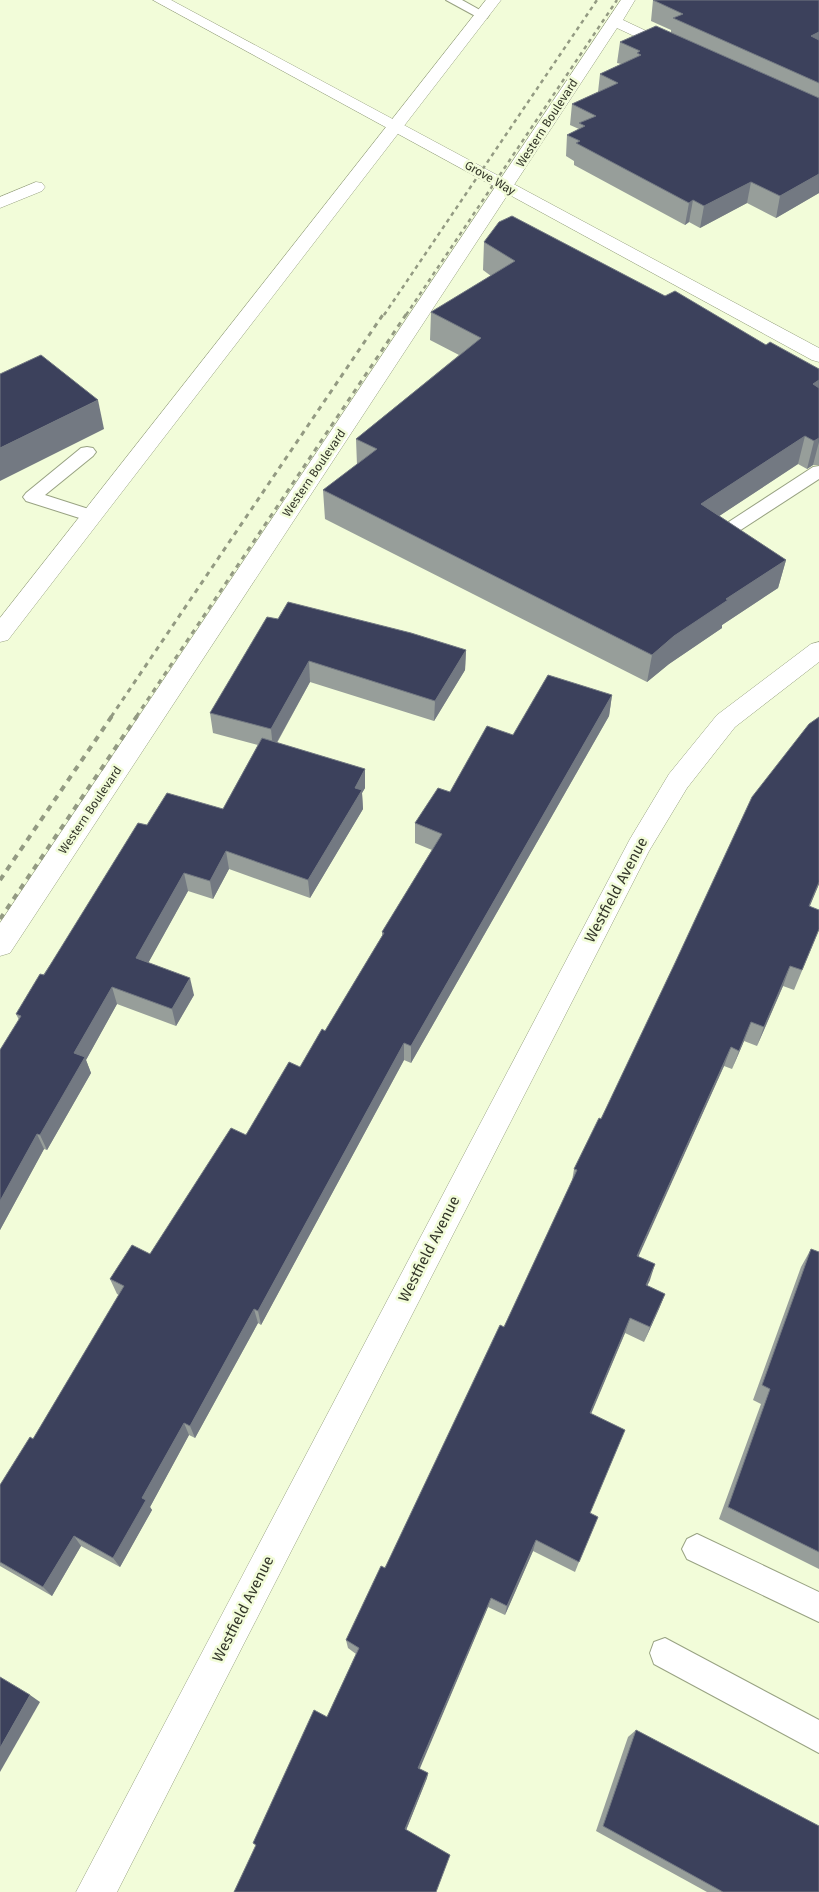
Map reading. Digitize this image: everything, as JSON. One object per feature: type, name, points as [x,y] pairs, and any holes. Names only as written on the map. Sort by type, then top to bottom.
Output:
[{"type":"street","name":"Grove Way","points":[[160,0],[396,128],[453,156],[505,187],[819,356]]},
{"type":"street","points":[[0,634],[494,0]]},
{"type":"street","name":"Western Boulevard","points":[[0,945],[628,0]]},
{"type":"street","points":[[613,21],[688,56]]},
{"type":"street","points":[[0,203],[36,187]]},
{"type":"street","name":"Westfield Avenue","points":[[96,1892],[639,846],[678,781],[726,721],[819,650]]},
{"type":"lane","points":[[452,0],[483,15]]},
{"type":"lane","points":[[87,452],[32,497],[92,516]]},
{"type":"lane","points":[[730,529],[819,471]]},
{"type":"lane","points":[[697,1549],[819,1607]]},
{"type":"lane","points":[[665,1653],[819,1737]]},
{"type":"building","points":[[653,0],[819,0],[819,32],[811,36],[819,40],[819,83],[673,18],[683,14]]},
{"type":"building","points":[[656,26],[819,98],[819,174],[780,196],[751,182],[704,206],[693,200],[689,203],[576,143],[580,141],[567,135],[585,126],[579,123],[596,116],[572,104],[618,83],[600,74],[641,55],[637,53],[640,51],[620,42]]},
{"type":"building","points":[[512,216],[665,296],[675,291],[766,345],[770,342],[819,369],[819,380],[813,384],[819,388],[819,438],[814,441],[805,436],[701,504],[786,560],[726,599],[728,600],[674,636],[652,655],[323,490],[377,449],[356,439],[481,338],[431,312],[515,261],[484,242],[499,222]]},
{"type":"building","points":[[41,355],[98,400],[0,448],[0,374]]},
{"type":"building","points":[[288,602],[411,633],[466,650],[435,701],[309,661],[271,729],[210,713],[267,617],[278,619]]},
{"type":"building","points":[[548,675],[612,695],[411,1046],[404,1043],[258,1311],[254,1309],[190,1426],[184,1423],[142,1498],[146,1500],[113,1558],[74,1536],[43,1587],[0,1562],[0,1485],[30,1437],[33,1439],[124,1286],[110,1279],[132,1245],[150,1254],[231,1128],[246,1135],[289,1062],[300,1067],[322,1029],[325,1031],[384,933],[382,932],[442,834],[415,823],[438,788],[450,792],[487,726],[513,735]]},
{"type":"building","points":[[819,717],[819,882],[809,906],[819,910],[819,929],[802,970],[790,966],[764,1027],[751,1022],[739,1051],[731,1047],[637,1256],[655,1264],[646,1285],[665,1294],[650,1327],[630,1318],[590,1413],[625,1430],[590,1513],[598,1517],[579,1562],[536,1540],[507,1606],[491,1598],[418,1768],[428,1773],[405,1829],[450,1855],[436,1892],[234,1892],[256,1845],[253,1843],[314,1710],[327,1717],[359,1648],[346,1640],[381,1566],[385,1568],[500,1325],[504,1327],[577,1170],[574,1169],[599,1118],[601,1119],[752,797],[809,724]]},
{"type":"building","points":[[262,738],[365,769],[355,788],[362,790],[308,880],[226,851],[210,881],[184,873],[136,958],[190,978],[172,1009],[112,987],[74,1053],[85,1057],[40,1135],[37,1134],[0,1201],[0,1050],[21,1016],[16,1014],[40,974],[44,975],[138,823],[147,825],[167,793],[223,809]]},
{"type":"building","points":[[811,1249],[819,1252],[819,1552],[728,1507],[770,1389],[762,1385]]},
{"type":"building","points":[[0,1677],[30,1695],[0,1748]]},
{"type":"building","points":[[636,1730],[819,1826],[819,1892],[723,1892],[603,1826]]},
{"type":"railway","points":[[384,315],[597,0]]},
{"type":"railway","points":[[406,315],[617,0]]},
{"type":"railway","points":[[111,717],[384,313]]},
{"type":"railway","points":[[136,717],[407,313]]},
{"type":"railway","points":[[0,880],[112,716]]},
{"type":"railway","points":[[0,919],[137,716]]}]
